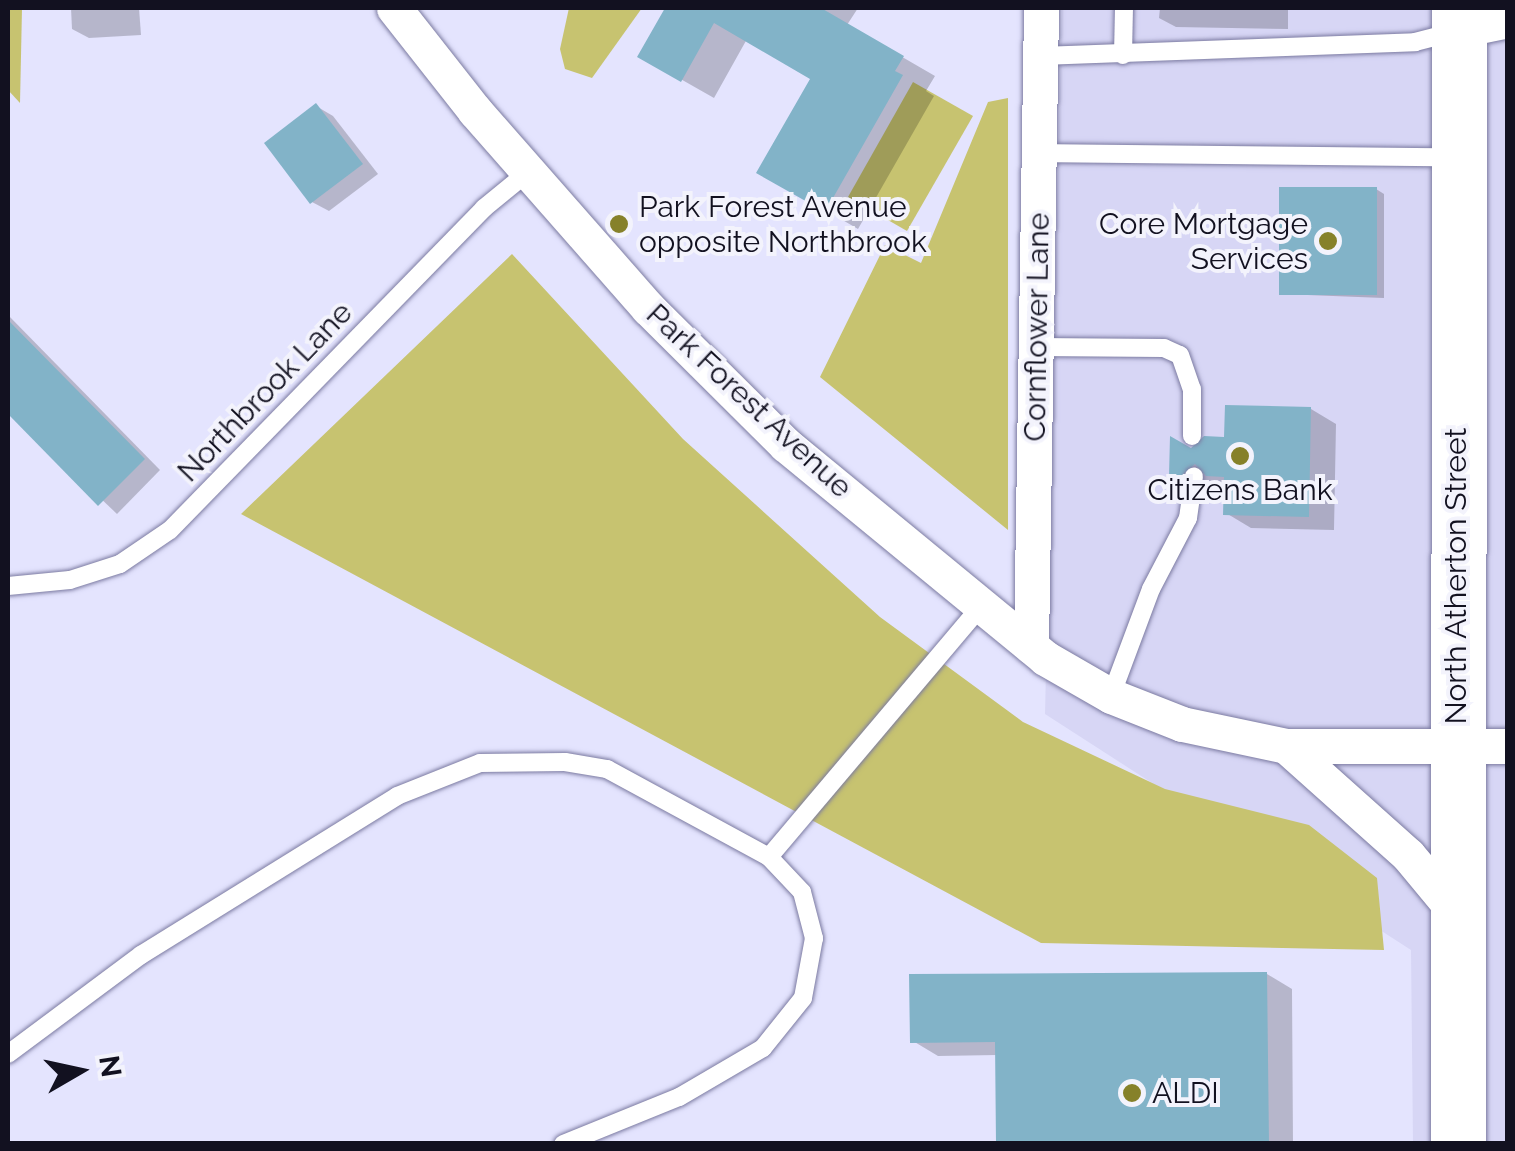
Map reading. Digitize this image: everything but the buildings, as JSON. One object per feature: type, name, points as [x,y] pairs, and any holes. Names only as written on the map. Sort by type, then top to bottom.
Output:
[{"type":"main road","name":"North Atherton Street","points":[[1458,1144],[1457,914],[1481,747],[1458,157],[1475,19]]},
{"type":"street","name":"Park Forest Avenue","points":[[394,8],[528,172],[648,308],[786,445],[1031,646],[1111,696],[1182,724],[1286,746],[1481,747]]},
{"type":"street","name":"Cornflower Lane","points":[[1031,646],[1040,8]]},
{"type":"street","name":"Park Forest Avenue","points":[[1286,746],[1408,854],[1457,914]]},
{"type":"lane","points":[[1123,54],[1124,8]]},
{"type":"lane","points":[[1041,56],[1415,42],[1475,19]]},
{"type":"lane","points":[[1040,153],[1458,157]]},
{"type":"lane","name":"Northbrook Lane","points":[[8,586],[70,580],[120,564],[170,530],[484,208],[528,172]]},
{"type":"lane","points":[[1036,348],[1164,348],[1180,355],[1190,378],[1192,436]]},
{"type":"lane","points":[[1111,696],[1151,589],[1188,518],[1194,476]]},
{"type":"lane","points":[[769,857],[981,606]]},
{"type":"lane","points":[[8,1054],[141,954],[327,834],[397,796],[480,762],[514,758],[607,769],[769,857],[802,892],[812,918],[812,967],[786,1027],[720,1076],[563,1144]]},
{"type":"shaded area","points":[[8,8],[22,8],[20,103],[8,90]]},
{"type":"shaded area","points":[[569,8],[642,8],[592,78],[565,69],[560,49]]},
{"type":"shaded area","points":[[1062,8],[1507,8],[1507,1143],[1413,1143],[1411,950],[1045,714]]},
{"type":"shaded area","points":[[913,82],[973,116],[907,231],[848,197]]},
{"type":"shaded area","points":[[1008,98],[1008,530],[820,377],[885,245],[921,263],[988,102]]},
{"type":"shaded area","points":[[512,254],[683,439],[880,617],[1023,722],[1165,789],[1309,825],[1377,878],[1384,950],[1041,943],[241,514]]},
{"type":"place","name":"Park Forest Avenue opposite Northbrook","points":[[619,224]]},
{"type":"place","name":"Core Mortgage Services","points":[[1328,241]]},
{"type":"place","name":"Citizens Bank","points":[[1240,456]]},
{"type":"place","name":"ALDI","points":[[1132,1093]]}]
